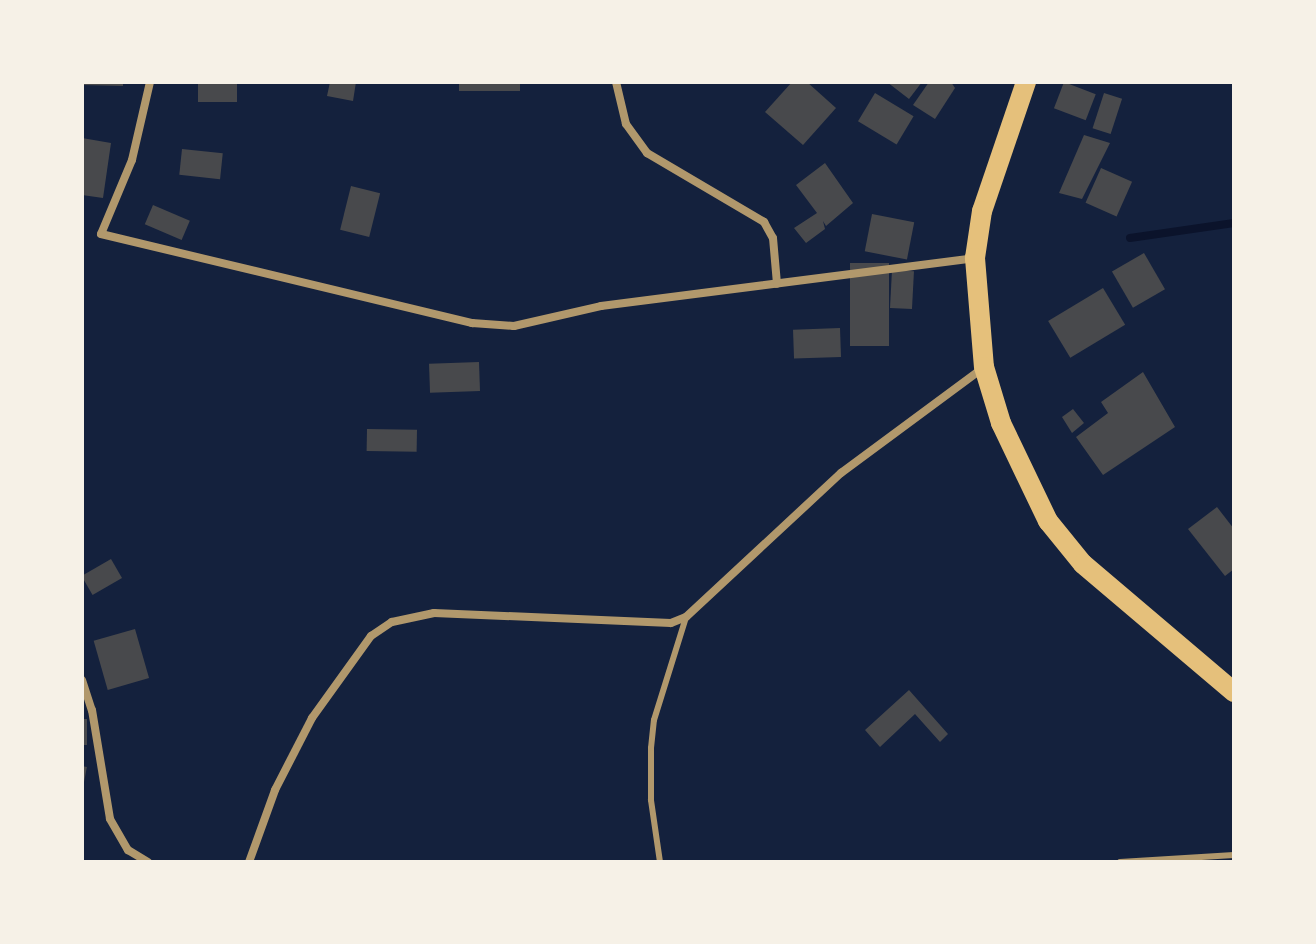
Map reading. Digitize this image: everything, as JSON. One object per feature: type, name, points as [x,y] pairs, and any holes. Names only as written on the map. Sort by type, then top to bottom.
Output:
[{"type":"main road","points":[[1026,82],[982,211],[975,258],[984,367],[1020,472],[1048,521],[1083,564],[1234,692]]},
{"type":"street","points":[[150,82],[132,160],[100,229],[106,237],[495,327],[601,306],[975,258]]},
{"type":"street","points":[[616,82],[626,124],[647,153],[764,222],[773,238],[777,284]]},
{"type":"street","points":[[249,862],[275,790],[312,718],[352,658],[371,636],[392,622],[434,613],[671,623],[686,617],[841,473],[984,367]]},
{"type":"street","points":[[82,680],[92,710],[110,819],[128,850],[148,862]]},
{"type":"lane","points":[[660,862],[651,800],[651,748],[686,617]]},
{"type":"lane","points":[[1120,862],[1234,855]]},
{"type":"building","points":[[82,82],[123,82],[123,86],[82,85]]},
{"type":"building","points":[[198,82],[237,82],[237,102],[198,102]]},
{"type":"building","points":[[330,82],[356,82],[353,101],[327,96]]},
{"type":"building","points":[[459,82],[520,82],[520,91],[459,91]]},
{"type":"building","points":[[792,82],[807,82],[836,108],[803,145],[765,112]]},
{"type":"building","points":[[887,82],[922,82],[909,99]]},
{"type":"building","points":[[929,82],[951,82],[955,88],[935,119],[913,105]]},
{"type":"building","points":[[1064,82],[1096,94],[1086,120],[1054,108]]},
{"type":"building","points":[[875,93],[914,116],[897,144],[858,121]]},
{"type":"building","points":[[1104,93],[1122,99],[1111,134],[1093,128]]},
{"type":"building","points":[[1084,135],[1110,143],[1082,199],[1059,193]]},
{"type":"building","points":[[82,138],[111,143],[103,198],[82,195]]},
{"type":"building","points":[[182,149],[223,153],[220,179],[179,175]]},
{"type":"building","points":[[825,163],[853,203],[826,226],[823,221],[825,229],[806,243],[794,228],[817,213],[796,185]]},
{"type":"building","points":[[1101,168],[1132,182],[1117,217],[1086,203]]},
{"type":"building","points":[[351,186],[380,193],[369,237],[340,230]]},
{"type":"building","points":[[153,205],[190,221],[182,240],[145,224]]},
{"type":"building","points":[[872,214],[914,222],[907,260],[865,251]]},
{"type":"building","points":[[1144,253],[1165,289],[1133,308],[1112,272]]},
{"type":"building","points":[[850,263],[889,263],[889,346],[850,346]]},
{"type":"building","points":[[892,270],[914,271],[912,309],[890,308]]},
{"type":"building","points":[[1103,288],[1125,325],[1070,358],[1048,321]]},
{"type":"building","points":[[840,328],[841,357],[794,359],[793,330]]},
{"type":"building","points":[[479,362],[480,391],[430,393],[429,364]]},
{"type":"building","points":[[1143,372],[1175,427],[1103,475],[1076,437],[1108,413],[1101,402]]},
{"type":"building","points":[[1073,409],[1084,423],[1072,433],[1062,417]]},
{"type":"building","points":[[367,429],[417,430],[417,452],[367,451]]},
{"type":"building","points":[[1217,507],[1234,529],[1234,569],[1225,576],[1188,529]]},
{"type":"building","points":[[111,559],[122,578],[93,595],[82,576]]},
{"type":"building","points":[[135,629],[149,678],[108,690],[94,641]]},
{"type":"building","points":[[909,690],[948,734],[940,742],[915,714],[880,747],[865,730]]},
{"type":"building","points":[[82,719],[87,719],[87,745],[82,745]]},
{"type":"building","points":[[82,766],[87,767],[82,792]]},
{"type":"waterway","points":[[1130,238],[1234,223]]}]
